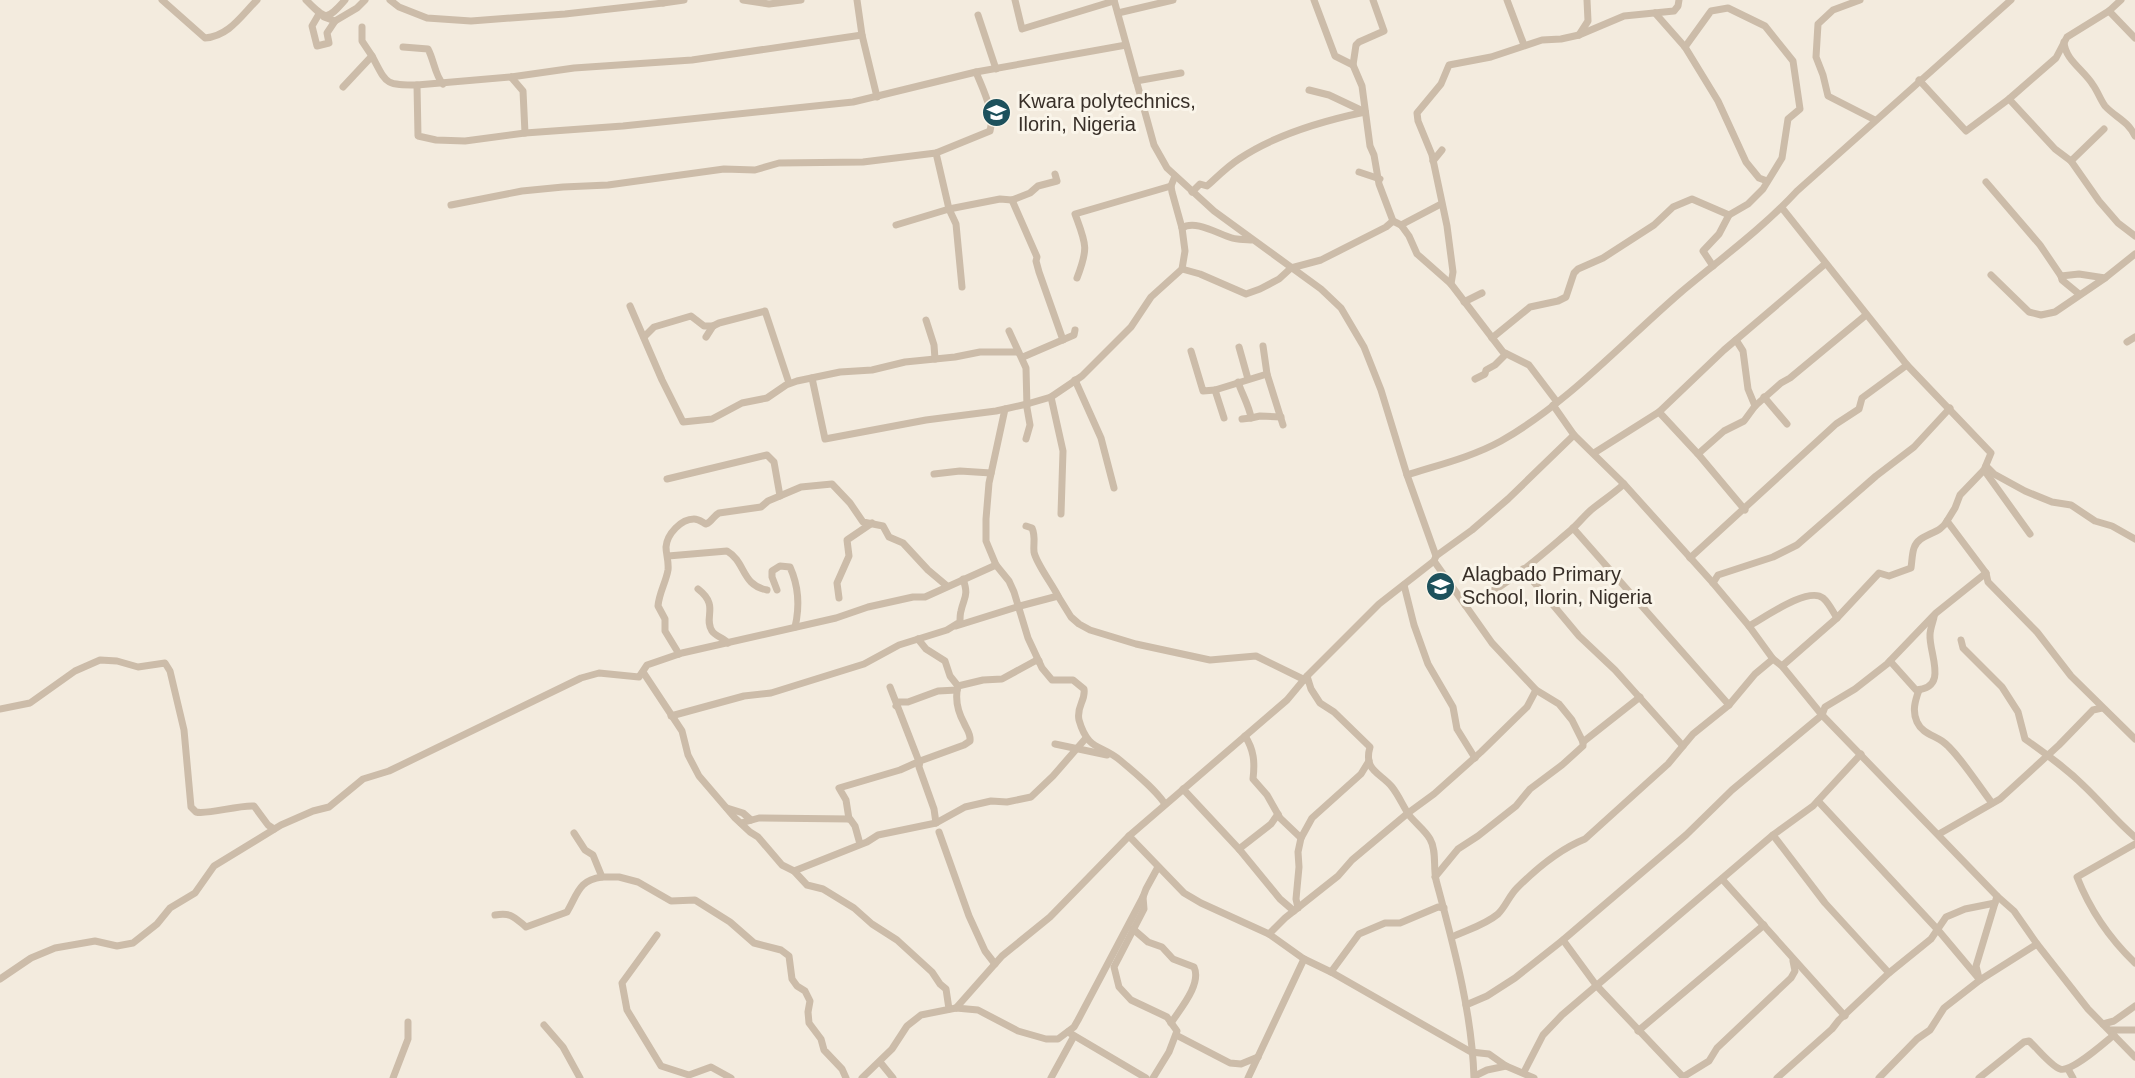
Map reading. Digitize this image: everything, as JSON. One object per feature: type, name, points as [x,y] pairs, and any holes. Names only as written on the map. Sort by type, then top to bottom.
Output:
[{"type":"street","points":[[162,0],[205,38],[214,37],[235,24],[257,0]]},
{"type":"street","points":[[306,0],[321,16],[335,21]]},
{"type":"street","points":[[345,0],[330,16],[321,16],[312,26],[317,46],[329,43],[327,33],[335,21],[357,8],[365,0]]},
{"type":"street","points":[[390,0],[399,7],[428,18],[471,21],[565,14],[684,0]]},
{"type":"street","points":[[743,0],[769,4],[801,0]]},
{"type":"street","points":[[857,0],[862,35],[877,97]]},
{"type":"street","points":[[1015,0],[1022,29],[1114,0],[1154,145],[1162,161],[1195,194],[1253,240],[1321,289],[1341,308],[1364,347],[1381,390],[1435,558],[1491,643],[1536,690],[1559,704],[1572,720],[1583,742]]},
{"type":"street","points":[[1118,13],[1173,0]]},
{"type":"street","points":[[1314,0],[1335,56],[1353,65]]},
{"type":"street","points":[[1373,0],[1384,31],[1356,45],[1353,65],[1362,86],[1382,195],[1393,221],[1401,225],[1417,254],[1451,284],[1506,354],[1529,365],[1575,435],[1624,484],[1713,583],[1773,659],[1782,666],[1822,715],[1939,834],[1996,899],[2014,911],[2088,1009],[2135,1057]]},
{"type":"street","points":[[1508,0],[1524,45]]},
{"type":"street","points":[[1579,35],[1588,21],[1587,0]]},
{"type":"street","points":[[1451,284],[1453,272],[1447,226],[1433,161],[1417,113],[1441,84],[1449,66],[1491,57],[1542,40],[1579,35],[1624,16],[1674,11],[1679,0]]},
{"type":"street","points":[[1860,0],[1833,10],[1818,24],[1816,57],[1828,96],[1875,120]]},
{"type":"street","points":[[1407,475],[1499,442],[1555,404],[1782,208],[1797,191],[1919,80],[2011,0]]},
{"type":"street","points":[[1919,80],[1966,131],[2008,99],[2055,58],[2070,34],[2109,11],[2121,0]]},
{"type":"street","points":[[1685,47],[1711,11],[1728,8],[1764,26],[1793,62],[1800,109],[1788,119],[1782,158],[1763,189],[1748,204],[1729,215],[1719,234],[1703,251],[1713,266]]},
{"type":"street","points":[[2109,11],[2135,38]]},
{"type":"street","points":[[1655,13],[1685,47],[1718,101],[1746,162],[1759,178],[1767,181]]},
{"type":"street","points":[[978,15],[996,69]]},
{"type":"street","points":[[362,27],[362,41],[385,81],[394,85],[442,84],[574,68],[692,60],[862,35]]},
{"type":"street","points":[[2064,41],[2068,56],[2093,85],[2106,106],[2124,120],[2135,136]]},
{"type":"street","points":[[417,85],[418,136],[436,140],[465,141],[525,133],[623,126],[853,102],[976,72],[1126,45]]},
{"type":"street","points":[[403,47],[428,49],[435,60],[438,79],[442,84]]},
{"type":"street","points":[[343,87],[372,56]]},
{"type":"street","points":[[451,205],[522,191],[608,185],[724,169],[755,170],[779,163],[863,162],[936,153],[990,131],[992,120],[976,72]]},
{"type":"street","points":[[1136,81],[1181,73]]},
{"type":"street","points":[[525,133],[523,91],[529,75]]},
{"type":"street","points":[[511,77],[523,91]]},
{"type":"street","points":[[1309,90],[1329,95],[1365,112]]},
{"type":"street","points":[[2008,99],[2055,149],[2071,161],[2118,223],[2135,235]]},
{"type":"street","points":[[1195,194],[1200,184],[1207,186],[1239,159],[1272,141],[1323,121],[1365,112]]},
{"type":"street","points":[[2071,161],[2104,129]]},
{"type":"street","points":[[1433,161],[1442,150]]},
{"type":"street","points":[[936,153],[949,209],[956,224],[962,287]]},
{"type":"street","points":[[1359,172],[1379,179]]},
{"type":"street","points":[[896,225],[949,209],[1000,199],[1012,200],[1030,193],[1038,186],[1057,181],[1055,174]]},
{"type":"street","points":[[812,378],[825,439],[927,420],[1005,409],[1051,397],[1082,376],[1131,327],[1151,297],[1182,269],[1185,251],[1182,228],[1171,186],[1175,176]]},
{"type":"street","points":[[1986,182],[2040,245],[2062,280],[2079,294]]},
{"type":"street","points":[[1077,278],[1085,257],[1086,245],[1075,214],[1171,186]]},
{"type":"street","points":[[1492,338],[1530,307],[1566,297],[1574,273],[1578,269],[1604,258],[1654,225],[1673,207],[1692,199],[1729,215]]},
{"type":"street","points":[[1012,200],[1037,257],[1035,261],[1063,340]]},
{"type":"street","points":[[1401,225],[1441,204]]},
{"type":"street","points":[[1782,208],[1907,364],[1991,453],[1985,468],[1960,495],[1944,527],[1916,543],[1911,568],[1889,576],[1879,573],[1837,618],[1782,666]]},
{"type":"street","points":[[1182,269],[1200,274],[1246,294],[1279,279],[1291,268],[1321,260],[1386,227],[1393,221]]},
{"type":"street","points":[[1182,228],[1186,225],[1194,225],[1234,239],[1253,240]]},
{"type":"street","points":[[1991,275],[2029,312],[2041,315],[2055,312],[2105,278],[2135,254]]},
{"type":"street","points":[[1594,453],[1659,412],[1736,340],[1825,264]]},
{"type":"street","points":[[2061,276],[2079,274],[2105,278]]},
{"type":"street","points":[[1464,302],[1482,292]]},
{"type":"street","points":[[630,306],[683,422],[712,419],[742,403],[767,398],[789,383],[840,372],[872,370],[896,363],[980,352],[1021,355],[1074,335],[1075,330]]},
{"type":"street","points":[[644,337],[654,327],[691,316],[704,326],[712,326],[765,311],[789,383]]},
{"type":"street","points":[[1698,454],[1724,431],[1744,421],[1764,397],[1866,315]]},
{"type":"street","points":[[926,320],[934,345],[935,359]]},
{"type":"street","points":[[706,338],[712,326]]},
{"type":"street","points":[[1009,331],[1026,368],[1030,425],[1026,439]]},
{"type":"street","points":[[2127,342],[2135,337]]},
{"type":"street","points":[[1736,340],[1743,351],[1748,389],[1755,406]]},
{"type":"street","points":[[1263,346],[1267,374],[1283,425]]},
{"type":"street","points":[[1239,347],[1248,379]]},
{"type":"street","points":[[1191,351],[1203,391],[1215,390],[1267,374]]},
{"type":"street","points":[[1475,379],[1485,374],[1486,370],[1506,354]]},
{"type":"street","points":[[1690,558],[1836,424],[1859,409],[1862,398],[1907,364]]},
{"type":"street","points":[[1075,380],[1101,438],[1114,488]]},
{"type":"street","points":[[1238,382],[1245,403],[1250,409],[1251,418]]},
{"type":"street","points":[[1215,390],[1224,418]]},
{"type":"street","points":[[1051,397],[1063,451],[1061,514]]},
{"type":"street","points":[[1764,397],[1787,424]]},
{"type":"street","points":[[1713,583],[1718,575],[1773,557],[1797,545],[1914,447],[1950,408]]},
{"type":"street","points":[[1005,409],[998,435],[986,508],[986,536],[996,565],[1009,581],[1020,606],[1025,632],[1047,676],[1052,680],[1073,680],[1084,689],[1085,693],[1078,708],[1086,738],[1092,745],[1122,762],[1165,804]]},
{"type":"street","points":[[1659,412],[1698,454],[1744,510]]},
{"type":"street","points":[[1242,419],[1260,416],[1281,417]]},
{"type":"street","points":[[952,1008],[1002,956],[1050,917],[1129,836],[1287,700],[1379,604],[1508,499],[1575,435]]},
{"type":"street","points":[[667,479],[767,455],[774,462],[780,496]]},
{"type":"street","points":[[1985,468],[2030,534]]},
{"type":"street","points":[[1985,468],[2025,491],[2052,502],[2071,505],[2095,521],[2112,526],[2135,539]]},
{"type":"street","points":[[934,474],[960,471],[992,473]]},
{"type":"street","points":[[679,654],[665,632],[665,619],[658,606],[668,571],[666,546],[677,526],[687,520],[698,519],[706,524],[714,515],[761,507],[768,501],[801,488],[832,484],[843,494],[863,522],[883,526],[889,537],[903,543],[928,570],[947,586]]},
{"type":"street","points":[[1465,605],[1483,598],[1511,580],[1574,528],[1590,510],[1624,484]]},
{"type":"street","points":[[1947,521],[1986,573],[1988,582],[2037,632],[2071,676],[2135,739]]},
{"type":"street","points":[[839,598],[837,583],[849,556],[847,540],[872,523]]},
{"type":"street","points":[[1026,526],[1032,528],[1035,536],[1034,550],[1037,560],[1071,617],[1079,624],[1090,630],[1137,644],[1210,660],[1256,656],[1306,678],[1320,703],[1334,712],[1370,747],[1368,755],[1374,773],[1391,786],[1408,813],[1430,839],[1435,877],[1452,937],[1466,1005],[1474,1077],[1487,1070],[1506,1066]]},
{"type":"street","points":[[1574,528],[1729,705]]},
{"type":"street","points":[[668,556],[727,551],[736,558],[744,575],[755,587],[767,590]]},
{"type":"street","points":[[0,979],[31,958],[55,948],[95,941],[117,946],[133,942],[157,924],[170,908],[195,893],[214,866],[274,829],[313,811],[329,807],[363,779],[389,771],[581,678],[598,673],[639,677],[647,664],[679,654],[836,618],[868,607],[913,597],[925,597],[996,565]]},
{"type":"street","points":[[777,590],[773,582],[772,571],[780,566],[790,567],[798,591],[795,627]]},
{"type":"street","points":[[1523,569],[1580,636],[1640,697],[1683,746]]},
{"type":"street","points":[[1466,1005],[1487,996],[1515,978],[1563,940],[1686,835],[1754,771],[1822,715],[1825,707],[1855,688],[1890,661],[1936,613],[1986,573]]},
{"type":"street","points":[[956,626],[960,622],[960,611],[965,604],[966,591],[963,579]]},
{"type":"street","points":[[1404,585],[1414,626],[1428,664],[1453,707],[1457,729],[1475,758]]},
{"type":"street","points":[[698,589],[706,595],[709,601],[710,628],[713,633],[728,643]]},
{"type":"street","points":[[1749,626],[1804,596],[1816,595],[1824,599],[1837,618]]},
{"type":"street","points":[[671,716],[744,696],[766,694],[864,664],[899,645],[1058,596]]},
{"type":"street","points":[[1890,661],[1916,690],[1923,690],[1935,679],[1930,635],[1936,613]]},
{"type":"street","points":[[860,844],[855,826],[849,819],[846,800],[839,788],[906,768],[970,741],[970,735],[956,700],[958,688],[950,676],[945,661],[926,649],[918,639]]},
{"type":"street","points":[[1961,640],[1963,648],[2002,687],[2018,711],[2025,739],[2072,775],[2118,823],[2135,837]]},
{"type":"street","points":[[896,706],[899,702],[908,702],[938,691],[958,688],[983,680],[1002,679],[1037,659]]},
{"type":"street","points":[[1452,937],[1497,915],[1510,901],[1516,889],[1572,844],[1585,839],[1668,764],[1692,734],[1729,705],[1755,674],[1773,659]]},
{"type":"street","points":[[0,709],[30,703],[75,671],[100,660],[117,661],[138,667],[165,663],[170,670],[184,730],[191,807],[201,814],[230,807],[254,806],[268,825],[274,829]]},
{"type":"street","points":[[643,672],[682,731],[688,755],[699,776],[735,819],[758,837],[782,865],[794,871],[807,885],[823,889],[854,908],[872,924],[897,940],[932,972],[946,989],[952,1008]]},
{"type":"street","points":[[890,687],[920,761],[919,767],[934,809],[936,823]]},
{"type":"street","points":[[1269,934],[1338,876],[1352,860],[1475,758],[1527,707],[1536,690]]},
{"type":"street","points":[[1919,690],[1914,701],[1915,718],[1918,725],[1924,732],[1945,742],[1992,803]]},
{"type":"street","points":[[1435,877],[1458,849],[1516,806],[1530,789],[1562,765],[1582,746],[1583,742],[1640,697]]},
{"type":"street","points":[[2093,710],[2094,698]]},
{"type":"street","points":[[1939,834],[2000,799],[2093,710],[2102,708]]},
{"type":"street","points":[[1245,736],[1254,755],[1253,779],[1261,786],[1278,814],[1301,838]]},
{"type":"street","points":[[794,871],[879,835],[936,823],[965,807],[992,801],[1007,802],[1031,797],[1086,738]]},
{"type":"street","points":[[1054,744],[1100,755],[1110,755]]},
{"type":"street","points":[[1524,1072],[1543,1035],[1596,985],[1818,801],[1861,754]]},
{"type":"street","points":[[1296,910],[1298,852],[1301,838],[1312,818],[1361,774],[1369,761]]},
{"type":"street","points":[[1183,789],[1239,849],[1280,899],[1296,910]]},
{"type":"street","points":[[1818,801],[1938,930],[1980,980]]},
{"type":"street","points":[[727,808],[743,813],[751,820]]},
{"type":"street","points":[[1239,849],[1271,824],[1278,814]]},
{"type":"street","points":[[741,823],[759,818],[849,819]]},
{"type":"street","points":[[939,832],[969,916],[985,951],[995,964]]},
{"type":"street","points":[[574,833],[585,850],[593,855],[602,877]]},
{"type":"street","points":[[1129,836],[1184,893],[1269,934],[1304,959],[1471,1052],[1489,1054],[1506,1066],[1534,1078]]},
{"type":"street","points":[[1773,836],[1825,903],[1889,973]]},
{"type":"street","points":[[2135,844],[2077,877],[2085,897],[2104,929],[2135,963]]},
{"type":"street","points":[[1051,1078],[1078,1020],[1158,867]]},
{"type":"street","points":[[495,915],[506,913],[526,927],[567,912],[582,885],[590,879],[602,877],[619,877],[638,882],[671,901],[695,900],[730,922],[754,944],[781,950],[789,956],[792,979],[796,986],[805,991],[810,1001],[809,1023],[821,1039],[824,1050],[846,1078]]},
{"type":"street","points":[[1722,879],[1845,1016]]},
{"type":"street","points":[[1143,897],[1144,909],[1114,967],[1119,987],[1131,1000],[1167,1017],[1177,1031],[1169,1052],[1153,1078]]},
{"type":"street","points":[[1777,1078],[1889,973],[1931,939],[1946,917],[1996,899]]},
{"type":"street","points":[[1980,980],[1976,966],[1996,899]]},
{"type":"street","points":[[1331,972],[1359,934],[1385,923],[1400,923],[1438,907],[1444,908]]},
{"type":"street","points":[[1638,1031],[1764,925]]},
{"type":"street","points":[[1133,929],[1148,942],[1162,947],[1173,959],[1194,967],[1197,972],[1192,990],[1171,1023]]},
{"type":"street","points":[[657,935],[622,983],[627,1010],[661,1066],[689,1075],[711,1067],[730,1078]]},
{"type":"street","points":[[1563,940],[1596,985],[1684,1078],[1709,1061],[1717,1048],[1791,978],[1795,971],[1792,958]]},
{"type":"street","points":[[1879,1078],[1917,1039],[1930,1030],[1944,1008],[1980,980],[2037,944]]},
{"type":"street","points":[[1248,1078],[1304,959]]},
{"type":"street","points":[[2103,1024],[2114,1021],[2135,1006]]},
{"type":"street","points":[[862,1078],[880,1062],[916,1017],[952,1008],[978,1010],[1018,1031],[1046,1040],[1058,1040],[1071,1034]]},
{"type":"street","points":[[393,1078],[408,1039],[408,1022]]},
{"type":"street","points":[[544,1025],[563,1047],[580,1078]]},
{"type":"street","points":[[1979,1078],[2024,1041],[2029,1041],[2061,1070],[2068,1069],[2112,1033],[2135,1030]]},
{"type":"street","points":[[1071,1034],[1146,1078]]},
{"type":"street","points":[[1176,1035],[1230,1063],[1241,1064],[1258,1057]]},
{"type":"street","points":[[880,1062],[893,1078]]},
{"type":"street","points":[[2065,1078],[2068,1069]]},
{"type":"street","points":[[2068,1069],[2073,1078]]},
{"type":"place","name":"Kwara polytechnics, Ilorin, Nigeria","points":[[997,113]]},
{"type":"place","name":"Alagbado Primary School, Ilorin, Nigeria","points":[[1441,586]]}]
